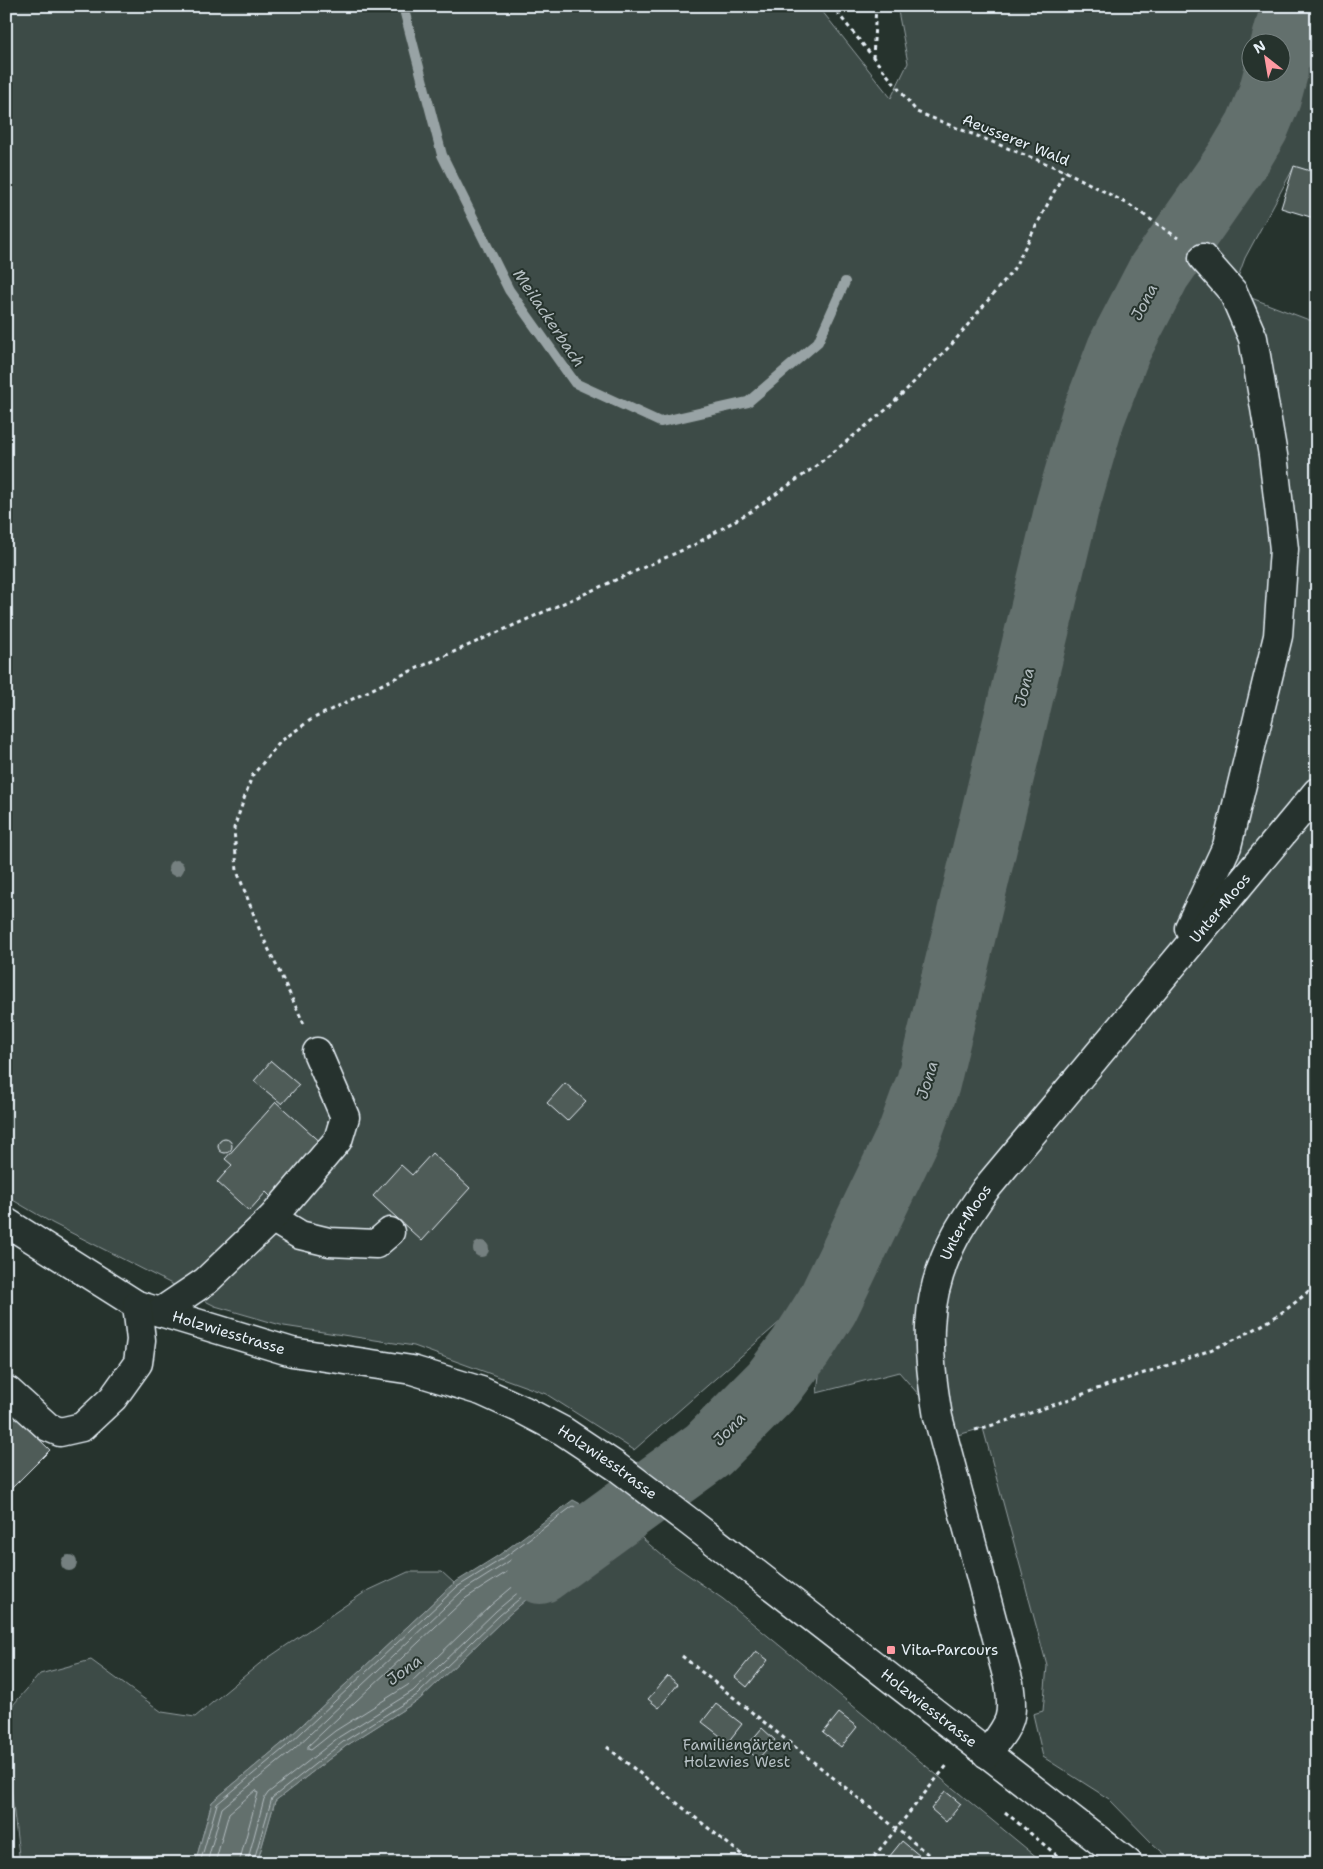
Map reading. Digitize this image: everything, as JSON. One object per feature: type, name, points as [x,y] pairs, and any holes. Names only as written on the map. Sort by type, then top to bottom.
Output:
[{"type":"street","points":[[1173,963],[1228,846],[1278,636],[1284,549],[1273,455],[1253,338],[1233,292],[1203,258]]},
{"type":"street","name":"Unter-Moos","points":[[987,1754],[1010,1720],[1012,1705],[1010,1690],[938,1417],[929,1342],[931,1308],[939,1275],[956,1235],[984,1190],[1317,792]]},
{"type":"street","points":[[8,1391],[48,1427],[60,1432],[82,1427],[113,1398],[138,1363],[149,1309],[206,1281],[272,1218],[338,1140],[345,1117],[317,1052]]},
{"type":"street","points":[[272,1218],[300,1235],[330,1242],[376,1244],[390,1232]]},
{"type":"street","name":"Holzwiesstrasse","points":[[6,1222],[149,1309],[292,1352],[412,1370],[481,1391],[563,1431],[616,1466],[691,1523],[1128,1863]]},
{"type":"path","name":"Aeusserer Wald","points":[[832,6],[917,112],[1066,171],[1128,204],[1165,228]]},
{"type":"path","points":[[874,58],[876,6]]},
{"type":"path","points":[[317,1052],[260,931],[237,871],[234,828],[252,776],[281,741],[312,719],[393,680],[694,546],[753,510],[812,469],[887,410],[952,344],[1013,270],[1066,171]]},
{"type":"path","points":[[943,1439],[1018,1418],[1206,1352],[1269,1322],[1317,1283]]},
{"type":"path","points":[[682,1656],[939,1863]]},
{"type":"path","points":[[607,1748],[752,1863]]},
{"type":"path","points":[[869,1863],[949,1764]]},
{"type":"green space","points":[[6,6],[818,6],[891,98],[908,63],[897,6],[1317,6],[1317,173],[1294,167],[1245,258],[1233,291],[1317,323],[1317,1863],[1175,1863],[1153,1844],[1109,1799],[1043,1757],[1033,1714],[1043,1711],[1047,1666],[983,1428],[943,1439],[938,1417],[899,1372],[817,1393],[830,1278],[634,1450],[546,1394],[414,1346],[284,1326],[215,1306],[52,1223],[6,1196]]},
{"type":"green space","name":"Familiengärten Holzwies West","points":[[636,1533],[671,1563],[723,1599],[1044,1863],[257,1863],[275,1801],[346,1746],[420,1699],[528,1598]]},
{"type":"green space","points":[[408,1572],[442,1572],[454,1583],[285,1741],[212,1802],[195,1863],[20,1863],[6,1747],[6,1713],[40,1674],[91,1660],[162,1712],[195,1717],[259,1664],[365,1592]]},
{"type":"water","points":[[573,1500],[636,1533],[528,1598],[420,1699],[346,1746],[275,1801],[257,1863],[195,1863],[212,1802],[285,1741],[454,1583],[499,1555]]},
{"type":"building","points":[[1294,166],[1317,173],[1317,219],[1281,208]]},
{"type":"building","points":[[271,1061],[299,1085],[282,1104],[254,1081]]},
{"type":"building","points":[[565,1083],[586,1101],[567,1121],[547,1103]]},
{"type":"building","points":[[276,1102],[324,1145],[275,1201],[266,1192],[249,1211],[217,1182],[232,1165],[225,1159]]},
{"type":"building","points":[[222,1139],[228,1139],[232,1146],[228,1153],[222,1153],[218,1149],[218,1143]]},
{"type":"building","points":[[432,1153],[470,1188],[422,1241],[373,1196],[401,1165],[412,1175]]},
{"type":"building","points":[[9,1410],[50,1450],[7,1493],[6,1412]]},
{"type":"building","points":[[756,1651],[768,1660],[747,1687],[735,1677]]},
{"type":"building","points":[[668,1676],[678,1684],[659,1708],[648,1699]]},
{"type":"building","points":[[716,1704],[742,1724],[728,1742],[702,1722]]},
{"type":"building","points":[[839,1713],[857,1727],[841,1747],[823,1733]]},
{"type":"building","points":[[762,1728],[775,1740],[758,1759],[745,1748]]},
{"type":"building","points":[[945,1791],[961,1804],[946,1822],[931,1809]]},
{"type":"building","points":[[902,1841],[920,1856],[915,1863],[897,1863],[889,1857]]},
{"type":"waterway","name":"Meilackerbach","points":[[403,6],[442,155],[509,290],[575,383],[660,422],[748,402],[818,342],[845,282]]},
{"type":"waterway","name":"Jona","points":[[1286,32],[1293,6]]},
{"type":"waterway","name":"Jona","points":[[540,1572],[708,1450],[773,1384],[801,1347],[827,1306],[909,1135],[928,1083],[1067,507],[1093,417],[1119,349],[1159,272],[1238,159],[1257,127],[1273,82]]},
{"type":"place","name":"Vita-Parcours","points":[[891,1650]]}]
